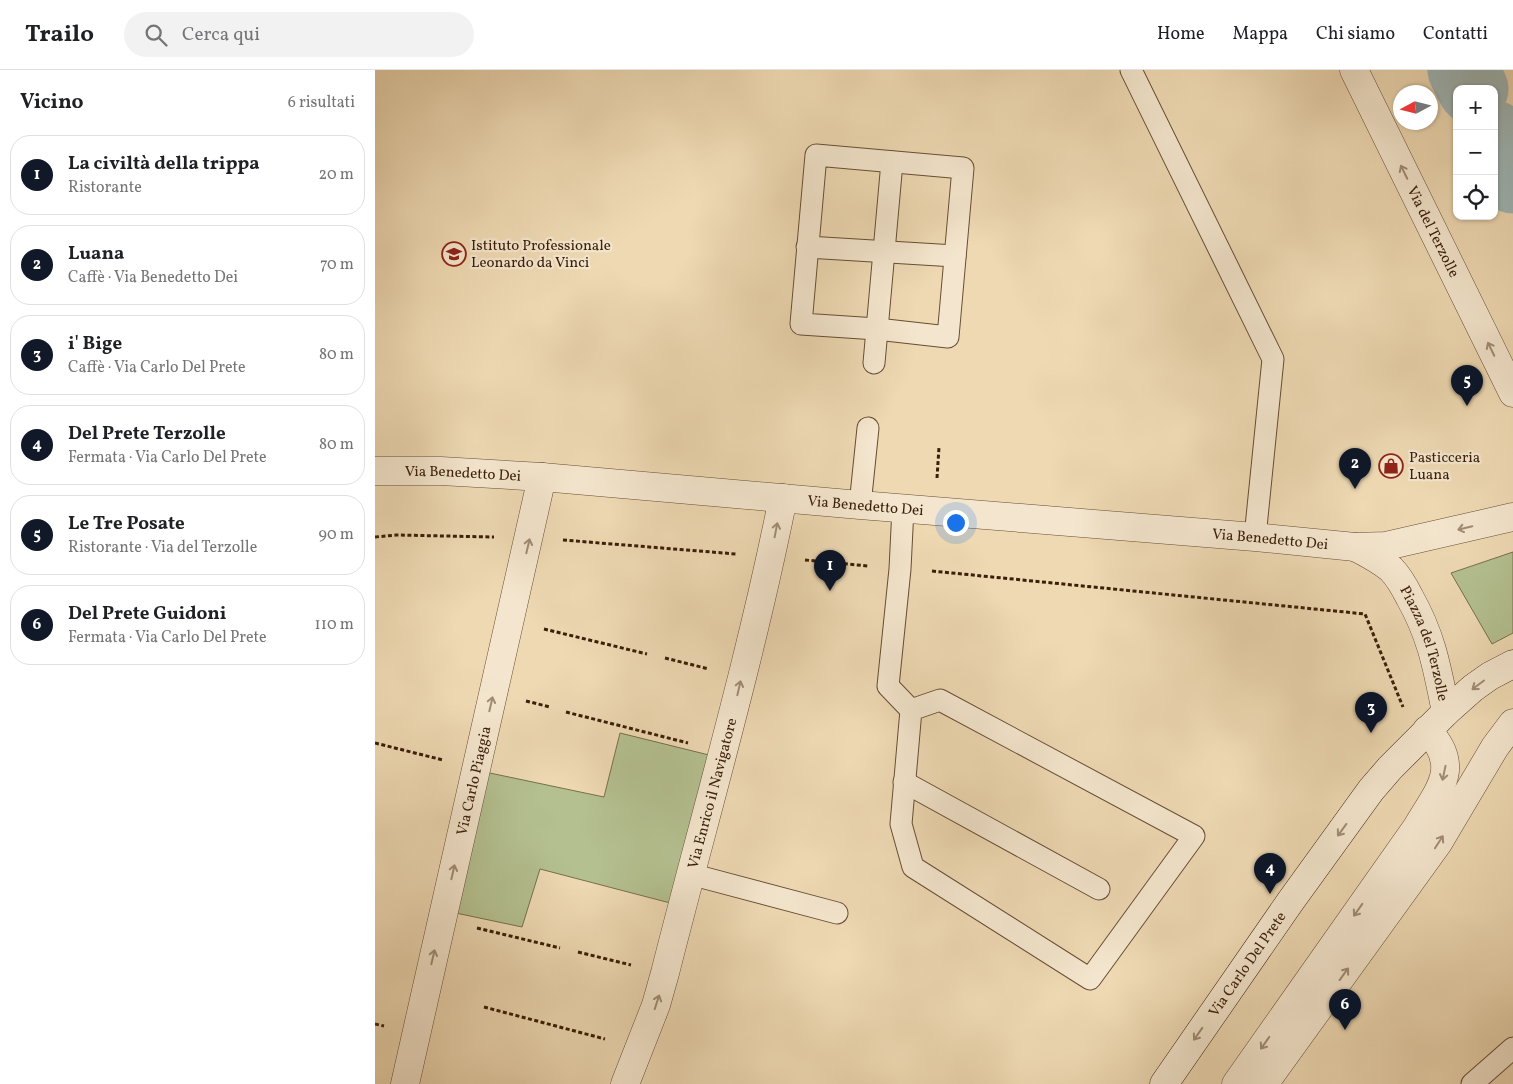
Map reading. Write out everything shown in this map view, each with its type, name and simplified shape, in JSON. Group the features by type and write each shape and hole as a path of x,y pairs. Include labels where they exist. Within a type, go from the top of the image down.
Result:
{"street":[{"name":"Via del Terzolle","path":"1354,70 1513,393"},
{"name":"Via Benedetto Dei","path":"375,471 441,471 542,477 1355,547 1386,546 1513,517"},
{"name":"Via Carlo Piaggia","path":"405,1084 542,477"},
{"name":"Via Enrico il Navigatore","path":"625,1084 656,1004 665,973 741,677 783,498"},
{"name":"Piazza del Terzolle","path":"1355,547 1378,560 1403,583 1430,640 1436,662 1436,721"},
{"name":"Piazza del Terzolle","path":"1436,721 1490,676 1513,664"},
{"name":"Via Carlo Del Prete","path":"1164,1084 1290,902 1371,790 1436,721"},
{"path":"1236,1084 1417,827 1435,796 1445,776 1446,767 1445,757 1437,743 1436,721"},
{"path":"1265,1084 1438,843 1495,747 1513,723"}],"lane":[{"path":"1131,70 1273,359 1255,537"},
{"path":"816,155 892,162 963,168 948,337 877,329 801,324 816,155"},
{"path":"873,363 892,162"},
{"path":"807,247 955,256"},
{"path":"860,505 868,428"},
{"path":"903,508 888,686 911,710 901,824 913,866 1090,979 1194,836 940,700 911,710"},
{"path":"904,782 1099,889"},
{"path":"691,874 837,913"},
{"path":"1472,1084 1513,1048"}],"path":[{"path":"510,621 647,654"},
{"path":"665,658 741,677"},
{"path":"566,712 722,752"},
{"path":"375,743 477,769"},
{"path":"442,920 560,948"},
{"path":"578,952 665,973"},
{"path":"484,1007 640,1048"}],"green space":[{"path":"1513,552 1513,633 1492,644 1451,573"},
{"path":"620,733 713,756 674,904 540,869 522,927 451,912 485,772 604,797"}],"waterway":[{"path":"1463,70 1471,85"},
{"path":"1498,145 1513,178"}],"place":[{"name":"Istituto Professionale Leonardo da Vinci","path":"454,254"},
{"name":"Le Tre Posate","path":"1467,406"},
{"name":"Pasticceria Luana","path":"1391,466"},
{"name":"Luana","path":"1355,489"},
{"name":"La civiltà della trippa","path":"830,591"},
{"name":"i' Bige","path":"1371,733"},
{"name":"Del Prete Terzolle","path":"1270,894"},
{"name":"Del Prete Guidoni","path":"1345,1030"}]}
